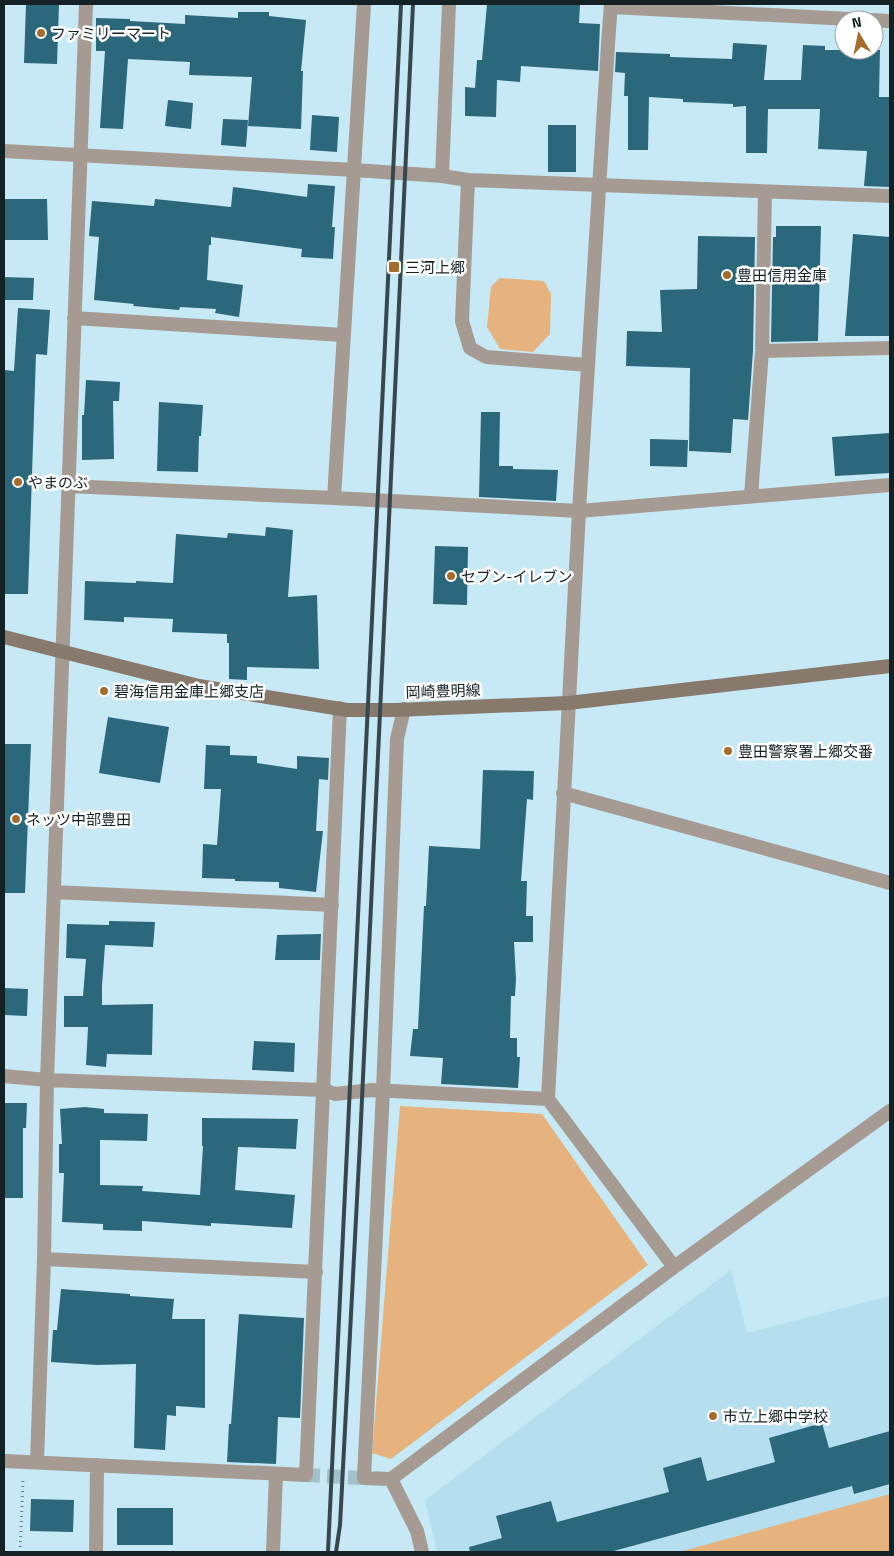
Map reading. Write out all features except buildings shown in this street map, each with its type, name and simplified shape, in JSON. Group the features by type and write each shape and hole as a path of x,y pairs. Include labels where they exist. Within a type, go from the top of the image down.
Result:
{"main road":[{"name":"岡崎豊明線","path":"4,637 199,686 347,710 568,703 890,666"}],"street":[{"path":"30,1462 44,1259 47,1080 86,4"},
{"path":"334,498 364,4"},
{"path":"442,176 450,4"},
{"path":"674,1267 548,1099 579,511 611,6 890,21"},
{"path":"4,151 354,170 442,176 468,180 765,193 890,196"},
{"path":"468,180 462,322 470,348 486,357 588,366"},
{"path":"751,496 762,351 765,193"},
{"path":"74,318 344,335"},
{"path":"762,351 890,348"},
{"path":"68,486 579,511 890,485"},
{"path":"4,1461 306,1475 340,708"},
{"path":"404,709 397,739 383,1091 364,1478 391,1479 674,1267 890,1111"},
{"path":"563,793 890,883"},
{"path":"54,892 332,905"},
{"path":"4,1076 47,1080 324,1090 335,1094 372,1090 548,1099"},
{"path":"44,1259 316,1272"},
{"path":"96,1552 97,1465"},
{"path":"273,1552 276,1474"},
{"path":"391,1479 417,1531 422,1552"}],"path":[{"path":"20,1552 30,1462"}],"shaded area":[{"path":"499,278 544,281 551,294 550,334 533,352 500,349 487,327 491,287"},
{"path":"400,1106 542,1114 648,1265 391,1459 372,1453"},
{"name":"市立上郷中学校","path":"731,1270 747,1333 890,1296 890,1552 437,1552 425,1500"},
{"path":"890,1494 890,1552 679,1552"}],"tunnel":[{"path":"306,1475 364,1478"}],"railway":[{"path":"328,1552 401,4"},
{"path":"336,1552 340,1525 360,1142 413,4"}],"place":[{"name":"ファミリーマート","path":"41,33"},
{"name":"三河上郷","path":"394,267"},
{"name":"豊田信用金庫","path":"727,275"},
{"name":"やまのぶ","path":"18,482"},
{"name":"セブン-イレブン","path":"451,576"},
{"name":"碧海信用金庫上郷支店","path":"104,691"},
{"name":"豊田警察署上郷交番","path":"728,751"},
{"name":"ネッツ中部豊田","path":"16,819"},
{"name":"市立上郷中学校","path":"713,1416"}]}
